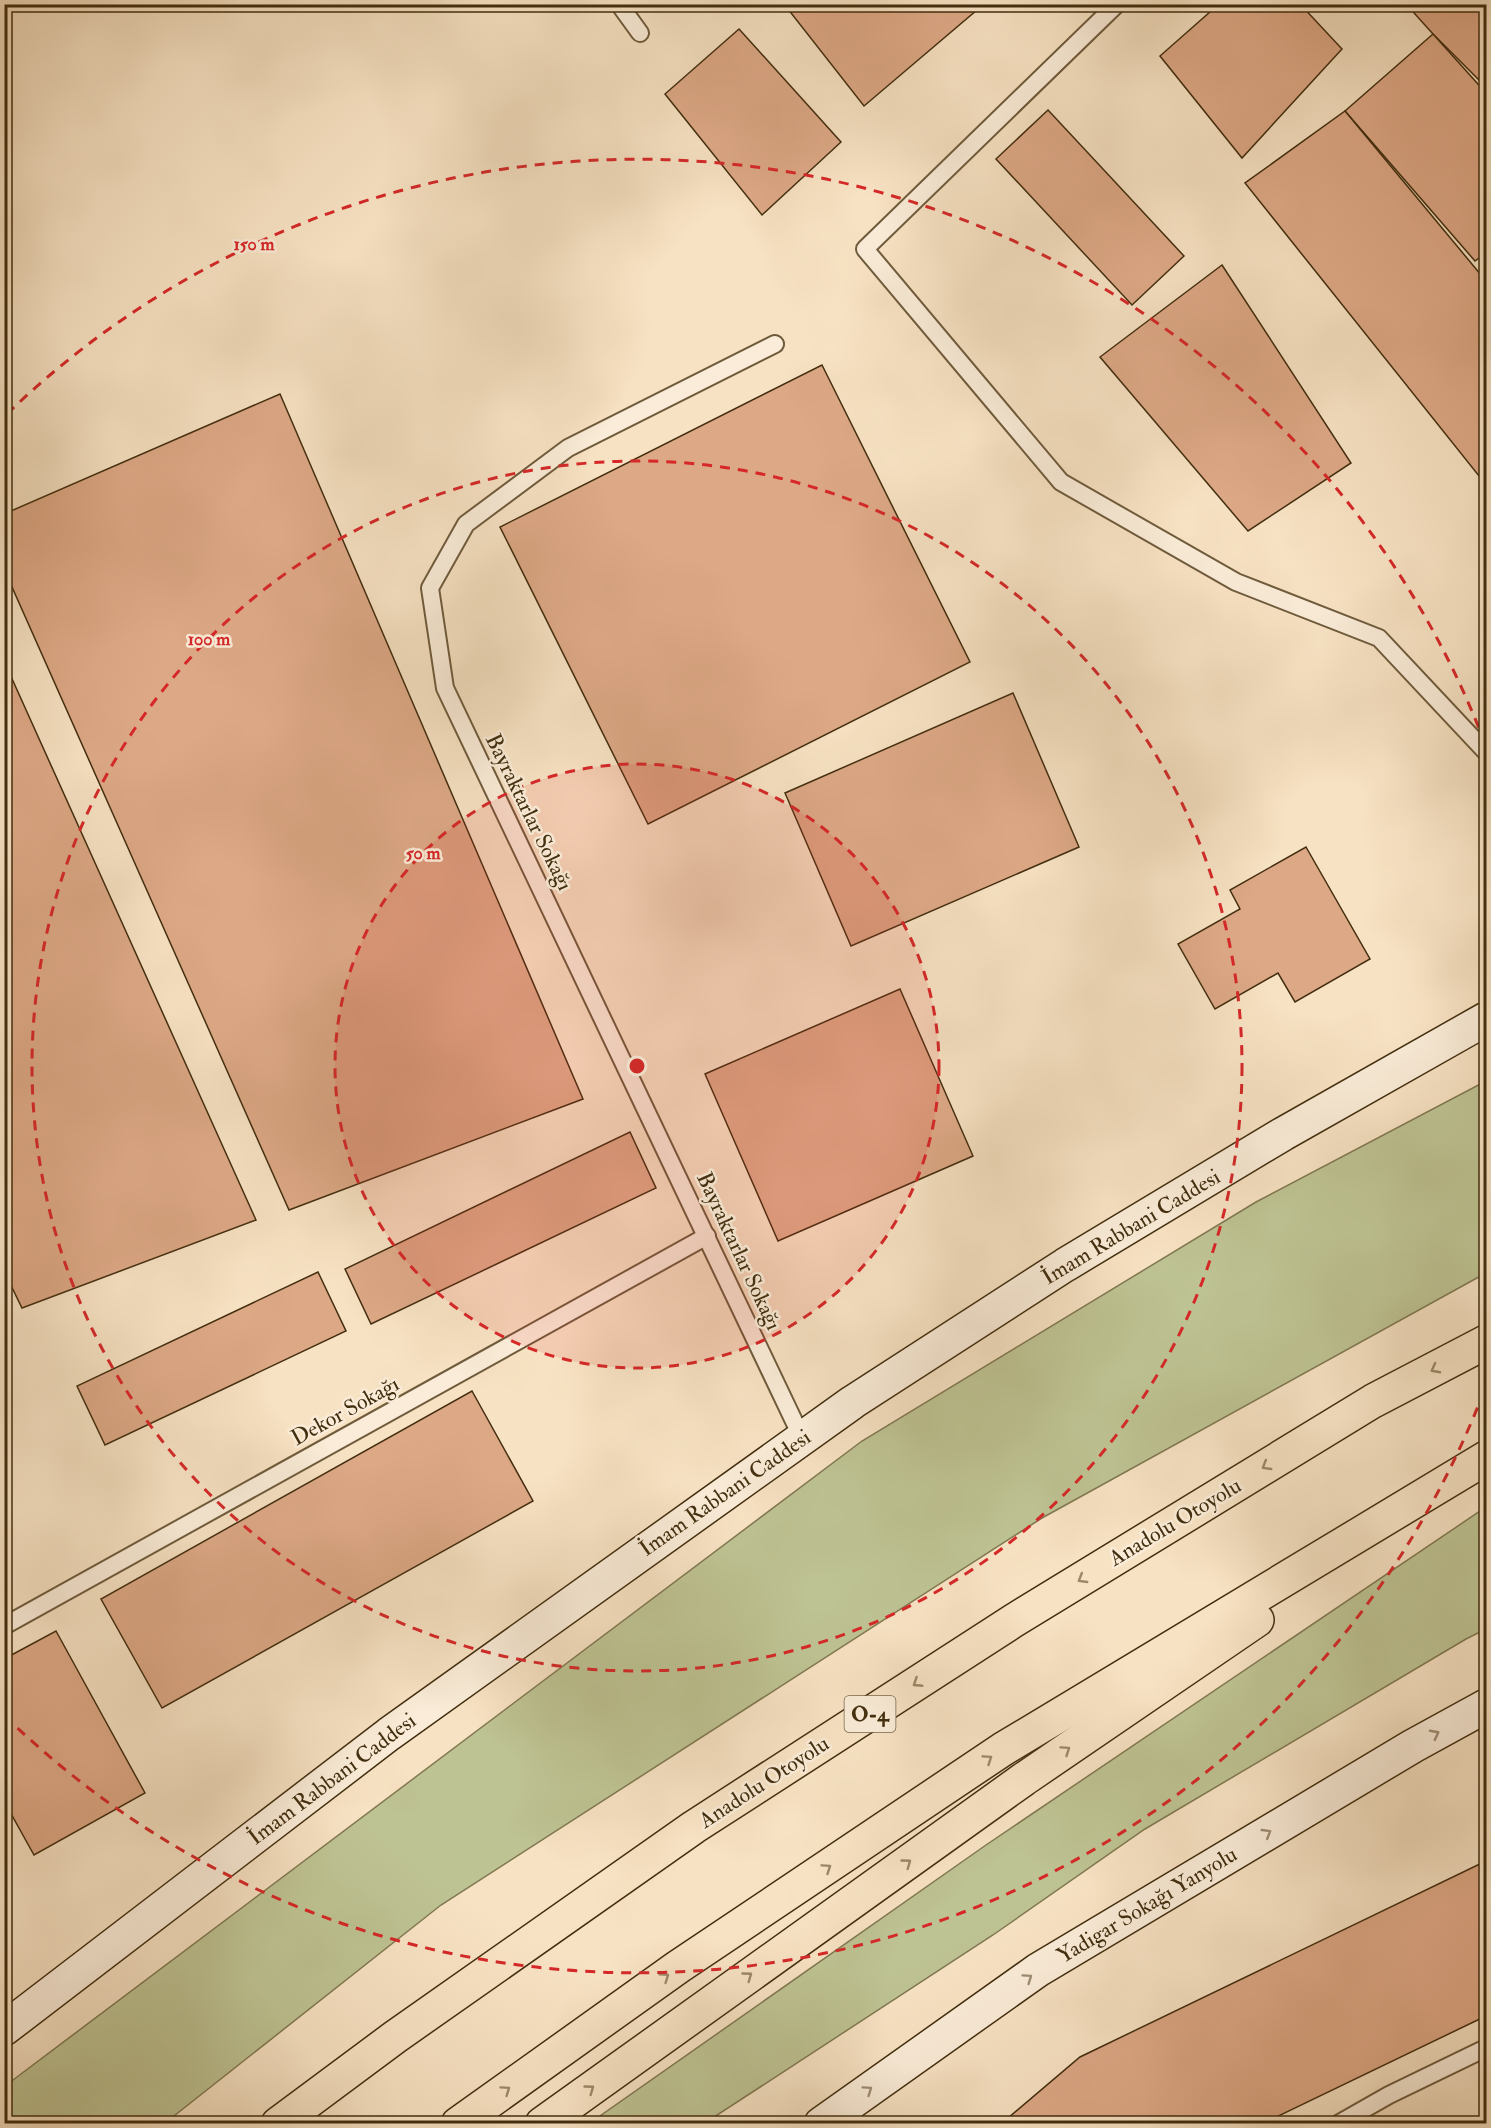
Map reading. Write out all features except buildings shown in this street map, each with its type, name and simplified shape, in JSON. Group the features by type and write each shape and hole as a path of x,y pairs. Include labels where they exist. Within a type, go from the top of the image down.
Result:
{"highway":[{"name":"Anadolu Otoyolu","path":"278,2124 395,2037 675,1841 1013,1621 1373,1401 1486,1341"},
{"path":"458,2124 678,1967 1003,1749 1486,1458"},
{"path":"542,2124 1024,1779 1486,1464"}],"main road":[{"name":"İmam Rabbani Caddesi","path":"4,2029 389,1734 802,1438 1065,1265 1283,1134 1486,1019"},
{"name":"Yadigar Sokağı Yanyolu","path":"821,2124 1038,1970 1403,1752 1486,1706"}],"lane":[{"path":"619,4 640,33"},
{"path":"1117,4 865,249 1061,482 1236,582 1379,638 1486,752"},
{"name":"Bayraktarlar Sokağı","path":"775,344 568,448 466,524 430,588 445,688 802,1438"},
{"name":"Dekor Sokağı","path":"4,1626 707,1236"},
{"path":"1338,2124 1389,2094 1486,2048"}],"green space":[{"path":"1486,1081 1486,1273 1042,1518 441,1905 165,2123 5,2123 5,2086 862,1441 1256,1202"},
{"path":"1486,1507 1486,1629 1145,1829 993,1935 705,2123 590,2123 986,1845"}]}
